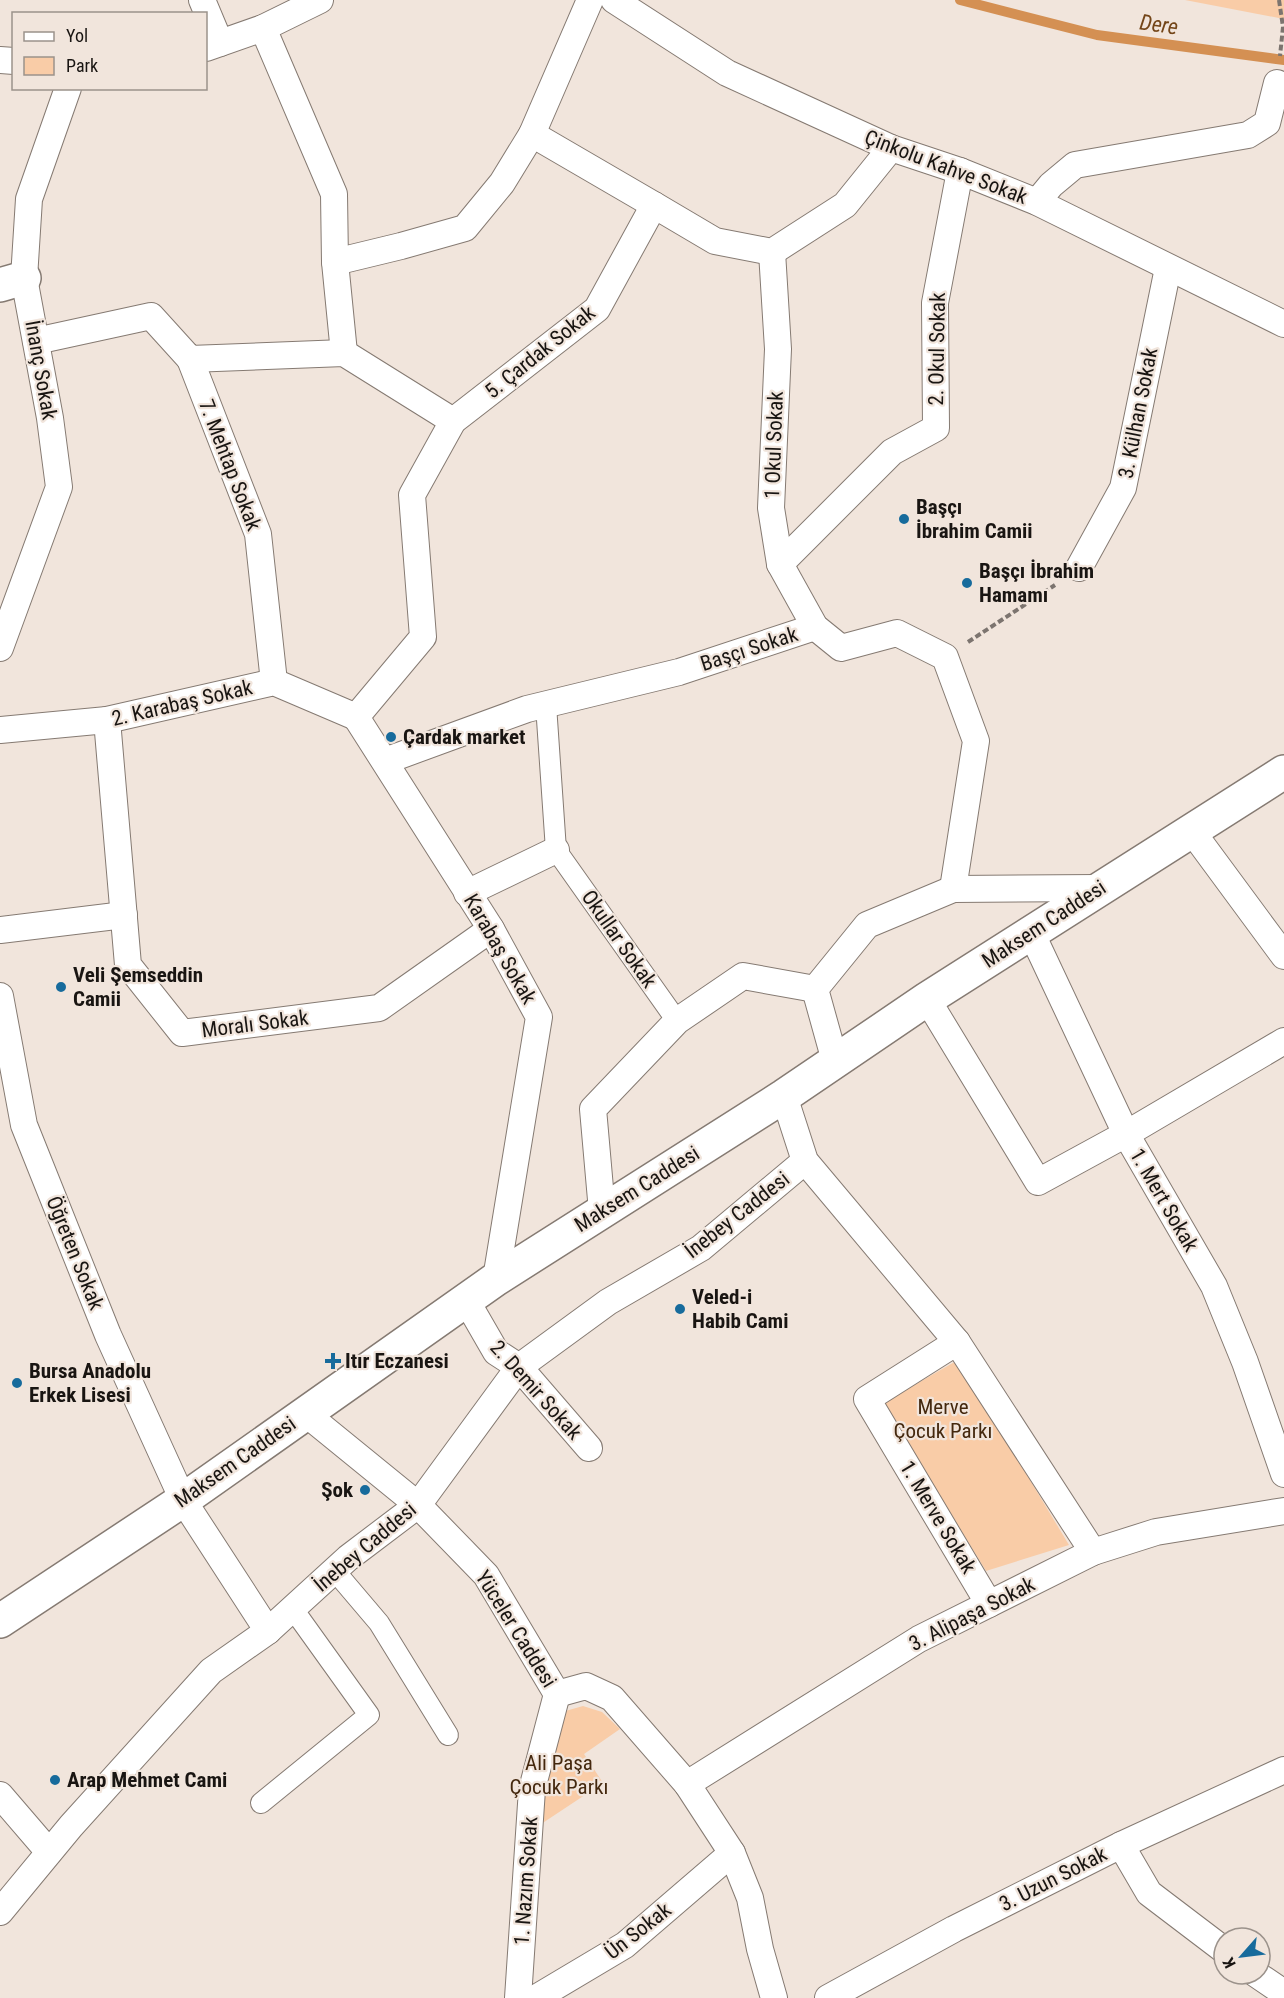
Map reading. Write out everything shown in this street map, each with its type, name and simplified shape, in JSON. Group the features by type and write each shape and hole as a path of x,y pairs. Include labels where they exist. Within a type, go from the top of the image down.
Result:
{"main road":[{"name":"Maksem Caddesi","path":"0,1621 183,1500 496,1279 784,1096 1031,932 1284,772"}],"street":[{"path":"207,21 213,46 263,28 320,0"},
{"path":"335,262 465,228 502,183 532,134 590,0"},
{"name":"Çinkolu Kahve Sokak","path":"614,0 727,73 891,148 960,171 1037,202 1284,324"},
{"path":"263,28 334,194 335,262 344,354"},
{"path":"1037,202 1051,185 1075,165 1248,135 1267,123 1277,83"},
{"name":"İnanç Sokak","path":"0,648 11,586 59,487 50,418 36,341 12,282 29,199 67,90"},
{"path":"532,134 715,241 772,252 845,205 891,148"},
{"name":"2. Okul Sokak","path":"780,564 892,452 936,428 935,303 960,171"},
{"name":"5. Çardak Sokak","path":"356,717 423,637 412,495 453,421 597,309 654,206"},
{"name":"1 Okul Sokak","path":"772,252 778,349 771,508 780,564 815,627"},
{"name":"3. Külhan Sokak","path":"1079,568 1123,488 1168,268"},
{"path":"36,341 152,316 190,359 344,354 453,421"},
{"name":"7. Mehtap Sokak","path":"190,359 258,534 274,681"},
{"name":"Başçı Sokak","path":"385,761 527,709 679,672 815,627 842,648 897,633 945,657"},
{"path":"945,657 976,741 953,889"},
{"name":"2. Karabaş Sokak","path":"0,730 107,720 274,681 356,717"},
{"path":"467,892 556,850 546,705"},
{"name":"Karabaş Sokak","path":"356,717 491,929 539,1017 496,1279"},
{"name":"Moralı Sokak","path":"107,720 128,965 182,1033 379,1008 491,929"},
{"path":"1191,830 1284,956"},
{"name":"Okullar Sokak","path":"556,850 677,1021"},
{"path":"815,989 867,925 953,889 1100,888"},
{"path":"0,930 124,915"},
{"name":"1. Mert Sokak","path":"1031,932 1126,1134 1214,1286 1245,1362 1284,1474"},
{"path":"602,1211 593,1109 677,1021 743,976 815,989"},
{"path":"815,989 835,1061"},
{"name":"Öğreten Sokak","path":"0,996 24,1125 108,1335 183,1500 268,1632"},
{"path":"927,999 1038,1182 1126,1134 1284,1041"},
{"path":"784,1096 805,1161 957,1342 1093,1552"},
{"name":"İnebey Caddesi","path":"0,1912 71,1826 211,1671 268,1632 348,1558 418,1504 519,1367 608,1302 701,1248 805,1161"},
{"name":"2. Demir Sokak","path":"466,1300 496,1352 519,1367 589,1448"},
{"name":"1. Merve Sokak","path":"957,1342 867,1399 990,1604"},
{"name":"Yüceler Caddesi","path":"306,1413 418,1504 486,1575 557,1694 586,1686 612,1698 687,1784 732,1853 750,1898 760,1949 774,1998"},
{"name":"3. Alipaşa Sokak","path":"687,1784 919,1640 1093,1552 1156,1532 1284,1511"},
{"path":"334,1570 380,1623 448,1735"},
{"path":"261,1803 369,1715 293,1609"},
{"name":"1. Nazım Sokak","path":"519,1998 532,1789 557,1694"},
{"name":"3. Uzun Sokak","path":"828,1998 954,1929 1121,1845 1284,1770"},
{"path":"0,1795 49,1852"},
{"path":"1121,1845 1149,1893 1212,1941"},
{"name":"Ün Sokak","path":"536,1998 625,1945 732,1853"}],"path":[{"path":"1279,0 1283,27"},
{"path":"945,657 1017,612 1079,568"}],"green space":[{"path":"1185,0 1284,0 1284,19"},
{"name":"Merve Çocuk Parkı","path":"958,1360 1069,1545 986,1571 883,1403"},
{"name":"Ali Paşa Çocuk Parkı","path":"583,1706 602,1712 620,1729 584,1754 603,1783 523,1836 562,1712"}],"waterway":[{"name":"Dere","path":"960,0 1097,35 1284,60"}],"place":[{"name":"Başçı İbrahim Camii","path":"904,519"},
{"name":"Başçı İbrahim Hamamı","path":"967,583"},
{"name":"Çardak market","path":"391,737"},
{"name":"Veli Şemseddin Camii","path":"61,987"},
{"name":"Veled-i Habib Cami","path":"680,1309"},
{"name":"Itır Eczanesi","path":"333,1361"},
{"name":"Bursa Anadolu Erkek Lisesi","path":"17,1383"},
{"name":"Şok","path":"365,1490"},
{"name":"Arap Mehmet Cami","path":"55,1780"}]}
